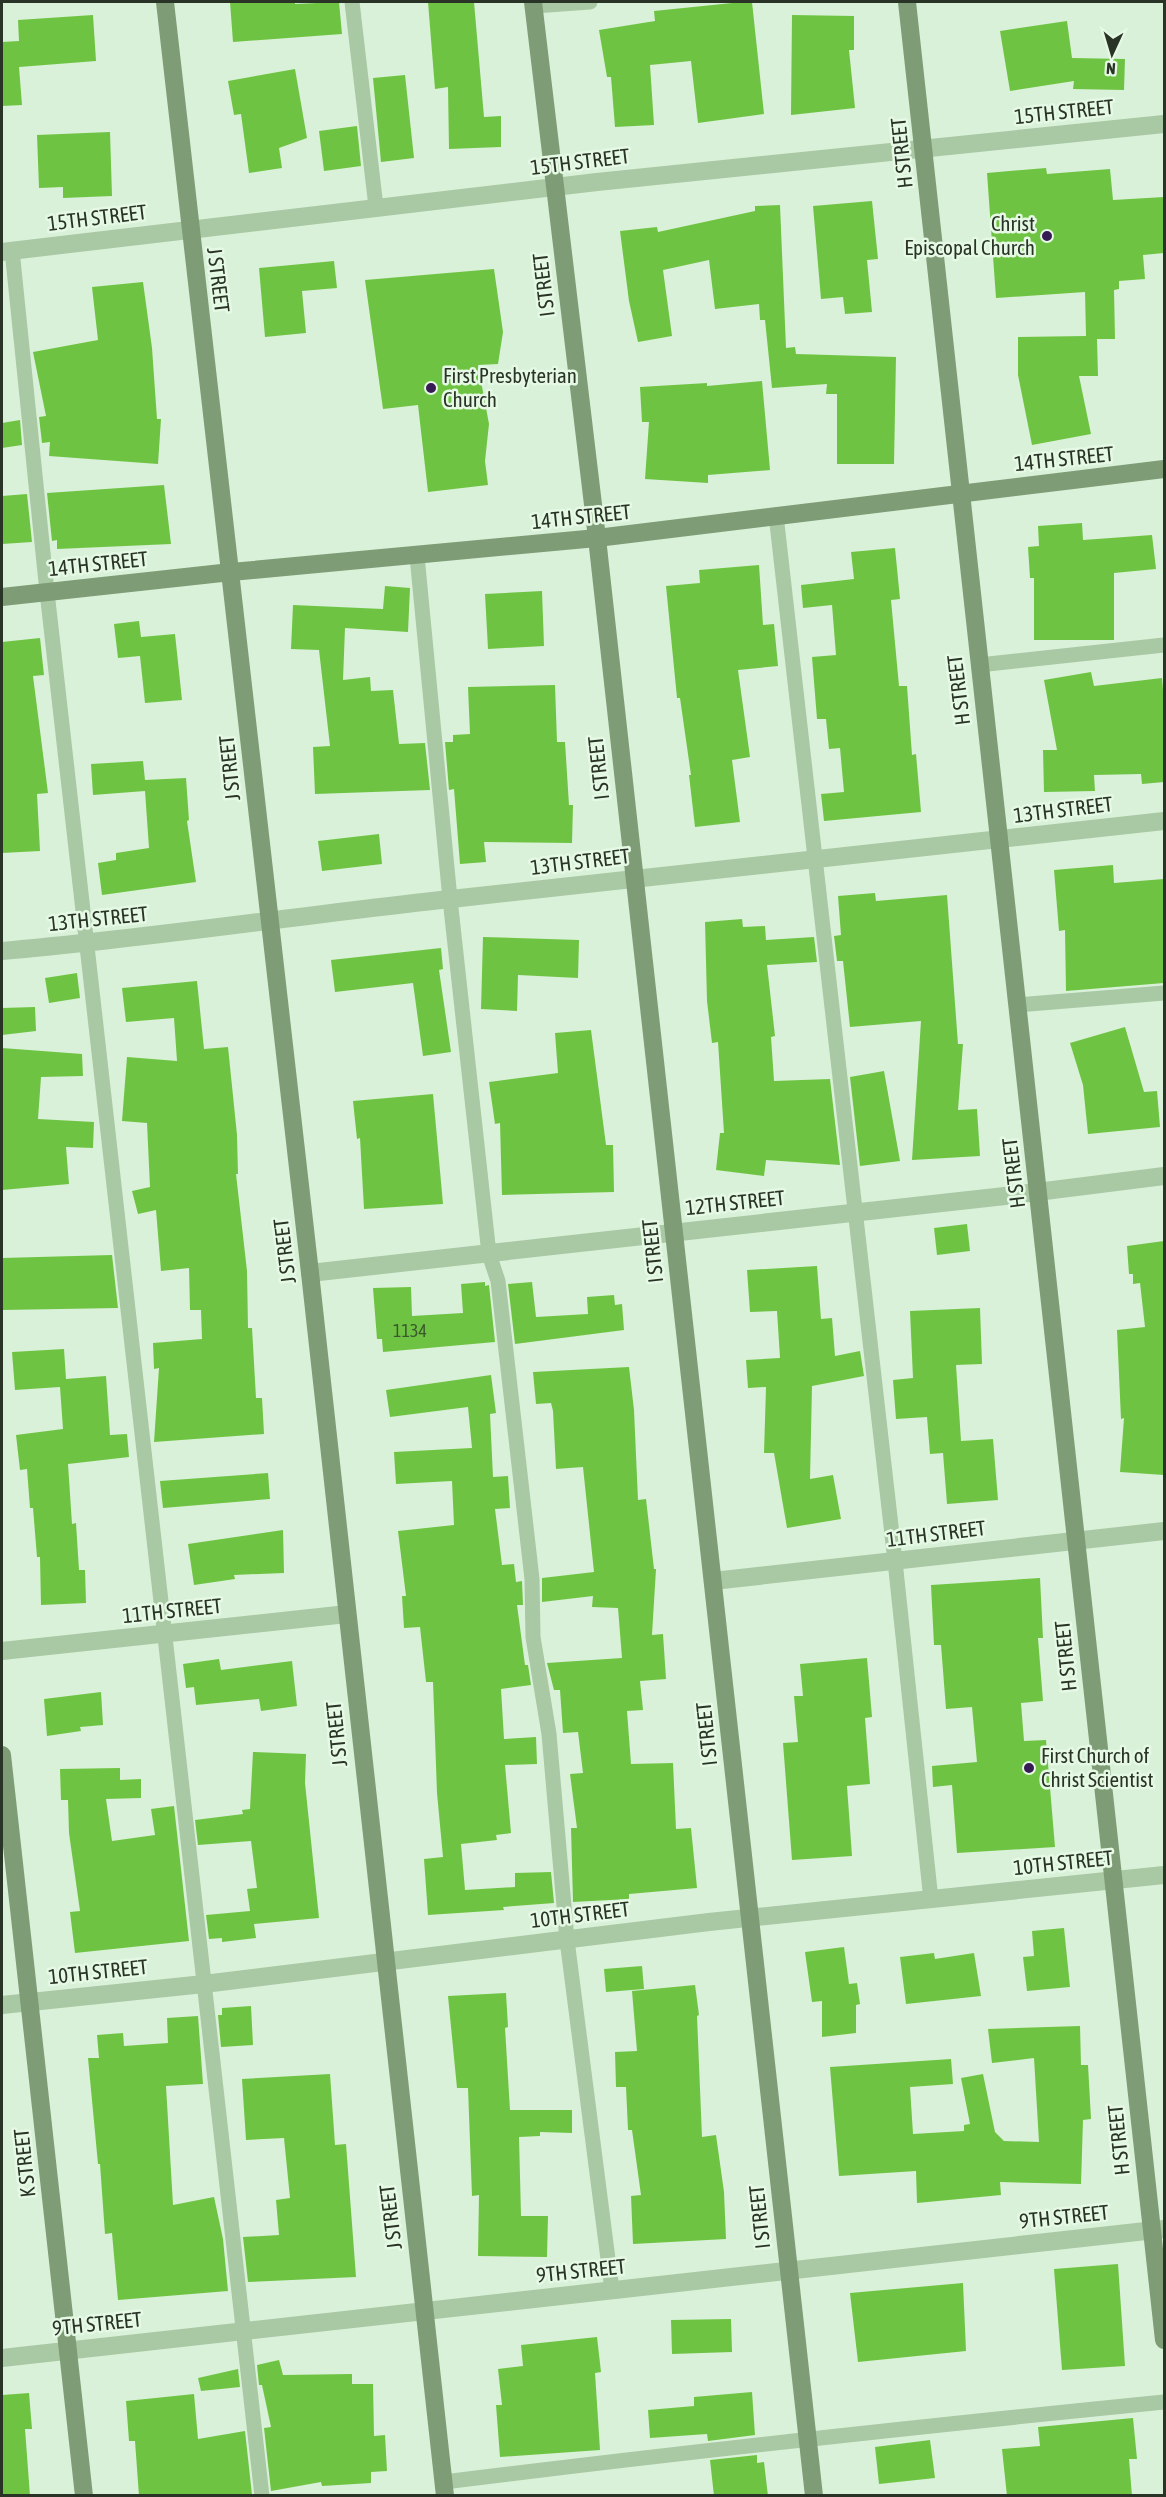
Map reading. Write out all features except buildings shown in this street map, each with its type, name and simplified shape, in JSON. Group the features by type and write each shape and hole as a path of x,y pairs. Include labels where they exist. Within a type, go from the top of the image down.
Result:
{"main road":[{"name":"J STREET","path":"165,2 189,231 231,572 310,1273 444,2489"},
{"name":"H STREET","path":"907,2 1039,1192 1112,1879 1158,2229 1164,2340"},
{"name":"I STREET","path":"533,4 597,538 814,2496"},
{"name":"14TH STREET","path":"2,597 231,572 597,538 1164,469"},
{"name":"K STREET","path":"2,1755 84,2496"}],"street":[{"name":"15TH STREET","path":"7,251 376,207 1164,124"},
{"name":"13TH STREET","path":"2,951 87,944 450,899 999,841 1164,821"},
{"name":"12TH STREET","path":"310,1273 1164,1176"},
{"name":"11TH STREET","path":"713,1581 1164,1531"},
{"name":"11TH STREET","path":"2,1651 347,1614"},
{"name":"10TH STREET","path":"2,2005 204,1984 384,1960 1164,1875"},
{"name":"9TH STREET","path":"2,2358 1158,2229"}],"lane":[{"path":"352,2 376,207"},
{"path":"533,4 590,2"},
{"path":"7,251 262,2496"},
{"path":"776,515 856,1212 931,1900"},
{"path":"417,556 450,899 489,1254 498,1281 532,1579 533,1637 549,1734 567,1940 612,2290"},
{"path":"979,664 1164,645"},
{"path":"1017,1005 1164,993"},
{"path":"444,2489 715,2448 808,2441 1164,2402"}],"place":[{"name":"Christ Episcopal Church","path":"1047,236"},
{"name":"First Presbyterian Church","path":"431,388"},
{"name":"First Church of Christ Scientist","path":"1029,1768"}]}
